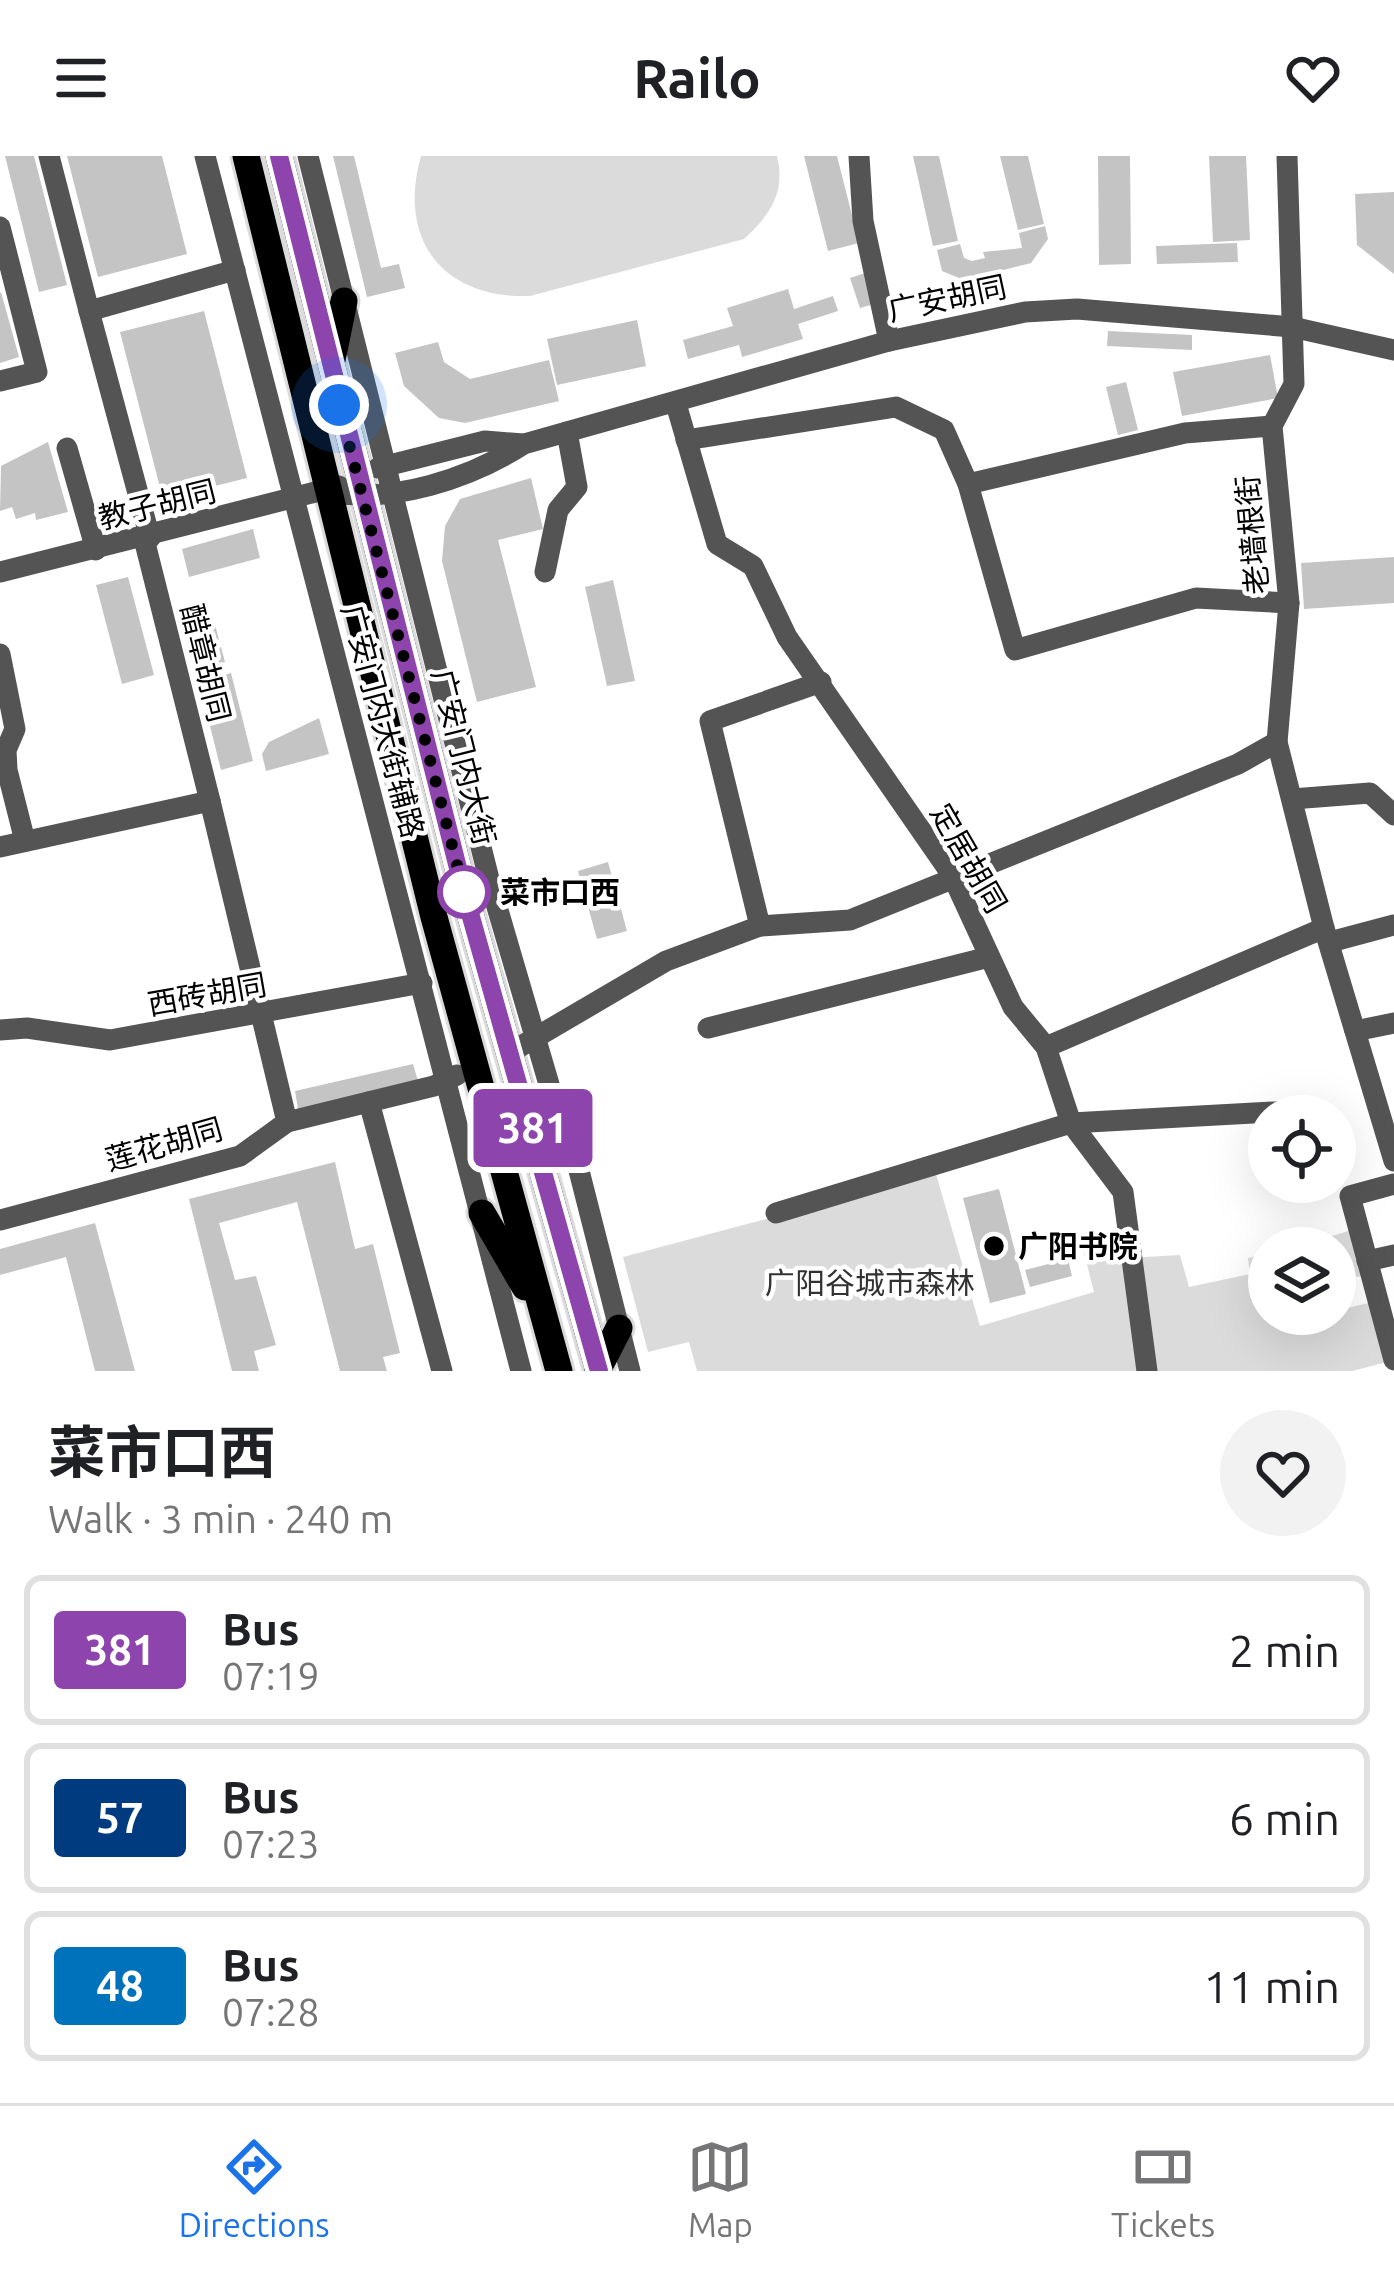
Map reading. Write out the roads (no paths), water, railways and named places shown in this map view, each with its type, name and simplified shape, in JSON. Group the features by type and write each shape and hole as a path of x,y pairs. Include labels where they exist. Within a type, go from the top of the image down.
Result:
{"main road":[{"path":"246,156 475,1069 559,1371"},
{"name":"广安门内大街","path":"279,156 360,487 523,1046 598,1370"},
{"path":"330,370 344,301"},
{"path":"482,1213 547,1325"},
{"path":"598,1370 619,1328"}],"street":[{"name":"醋章胡同","path":"49,156 287,1122"},
{"name":"广安门内大街辅路","path":"206,156 521,1371"},
{"name":"广安门内大街辅路","path":"308,156 394,493 523,1046 574,1151 630,1371"},
{"path":"859,156 863,221 889,340"},
{"name":"老墙根街","path":"1287,156 1294,384 1272,426 1289,603 1277,742 1355,1031 1387,1103 1394,1161"},
{"path":"0,227 37,372 0,381"},
{"path":"89,311 235,270"},
{"name":"广安胡同","path":"360,487 394,493 489,466 524,444 889,340 1024,312 1077,309 1292,327 1394,350"},
{"name":"定居胡同","path":"676,404 717,544 753,566 788,638 952,875 1013,1007 1046,1047 1071,1123 1124,1192 1147,1371"},
{"path":"686,440 896,406 944,430 968,484 1015,650 1196,598 1289,603"},
{"path":"968,484 1185,433 1272,426"},
{"path":"544,572 557,510 577,487 568,432"},
{"name":"广安胡同","path":"360,487 387,465 485,441 524,444"},
{"path":"67,448 96,550"},
{"path":"328,492 360,487"},
{"name":"教子胡同","path":"0,572 328,492"},
{"path":"0,654 15,729 7,770 26,842"},
{"path":"760,926 710,721 821,682"},
{"path":"523,1046 666,961 760,926 850,920 952,875 1238,764 1277,742"},
{"path":"1292,799 1370,793 1394,815"},
{"path":"0,847 210,801"},
{"path":"1046,1047 1327,935 1394,925"},
{"path":"708,1028 989,957"},
{"name":"西砖胡同","path":"0,1030 27,1028 110,1040 422,983"},
{"path":"1355,1031 1394,1023"},
{"name":"莲花胡同","path":"0,1220 240,1156 287,1122 475,1069"},
{"path":"369,1102 442,1371"},
{"path":"776,1213 1071,1123 1248,1113"},
{"path":"1356,1188 1394,1184"},
{"path":"1347,1203 1394,1360"},
{"path":"1367,1261 1394,1255"}],"place":[{"name":"菜市口西","path":"464,892"},
{"name":"广阳书院","path":"994,1246"}],"park label":[{"name":"广阳谷城市森林","path":"870,1283"}]}
